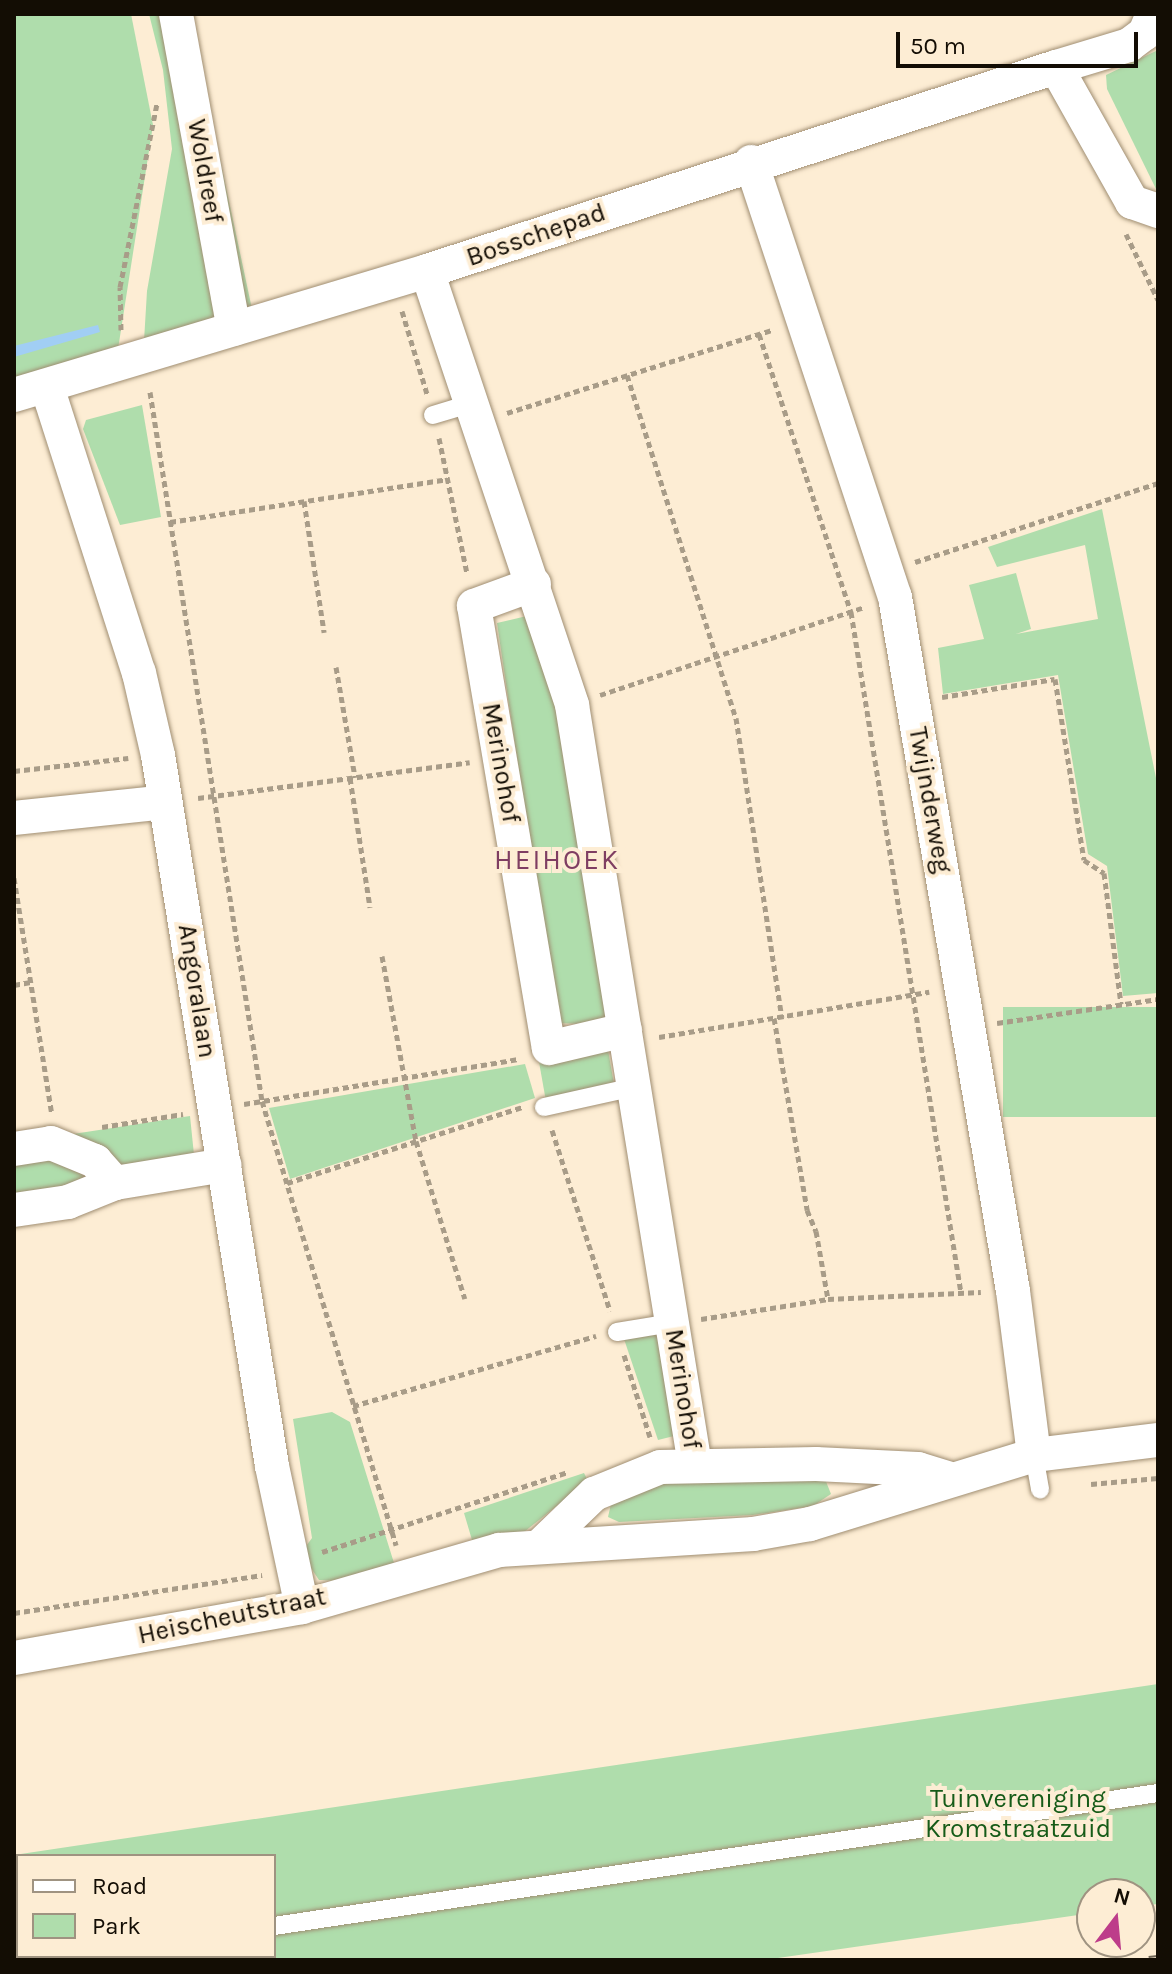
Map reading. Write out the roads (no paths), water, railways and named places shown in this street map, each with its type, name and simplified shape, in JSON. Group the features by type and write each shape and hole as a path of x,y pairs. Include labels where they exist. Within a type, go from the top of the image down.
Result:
{"street":[{"name":"Woldreef","path":"176,14 234,329"},
{"name":"Bosschepad","path":"14,395 427,271 751,162 1129,45 1145,33 1153,14"},
{"path":"1056,67 1145,206"},
{"name":"Twijnderweg","path":"751,162 891,584 1013,1291 1034,1455"},
{"name":"Merinohof","path":"427,271 572,705 695,1465"},
{"name":"Angoralaan","path":"47,387 139,673 158,755 272,1466 302,1607"},
{"name":"Merinohof","path":"534,584 474,606 549,1048 626,1036"},
{"path":"14,818 165,802"},
{"path":"14,1149 51,1143 95,1161 115,1183"},
{"path":"14,1210 68,1202 115,1183 225,1165"},
{"name":"Heischeutstraat","path":"14,1658 302,1607 405,1573 541,1545 753,1534 810,1524 1034,1455 1158,1440"},
{"path":"541,1545 594,1494 660,1467 918,1469 952,1479"}],"lane":[{"path":"433,415 476,412"},
{"path":"544,1107 634,1087"},
{"path":"616,1331 672,1323"},
{"path":"1034,1455 1040,1489"},
{"path":"276,1926 1158,1793"}],"water":[{"path":"98,325 100,332 14,357 14,346"}],"railway":[{"path":"1149,1960 1158,1959"}],"district":[{"name":"HEIHOEK","path":"557,860"}],"park label":[{"name":"Tuinvereniging Kromstraatzuid","path":"1018,1814"}]}
